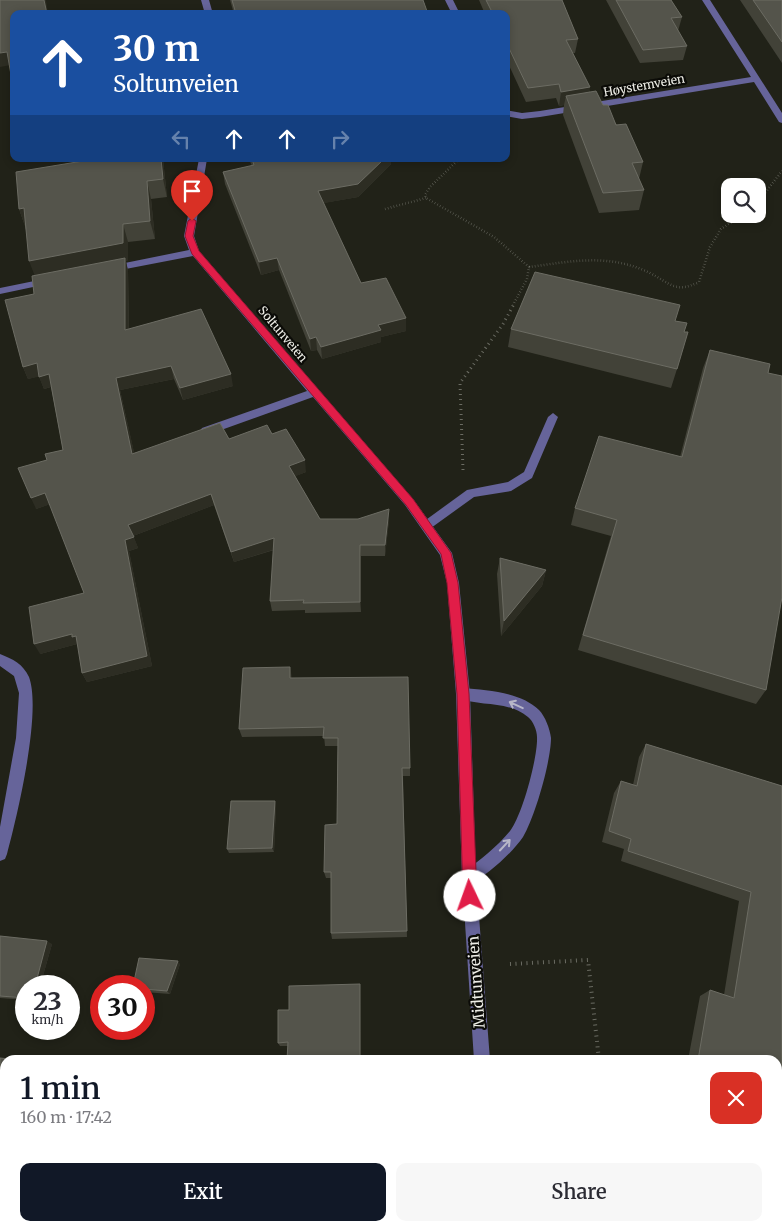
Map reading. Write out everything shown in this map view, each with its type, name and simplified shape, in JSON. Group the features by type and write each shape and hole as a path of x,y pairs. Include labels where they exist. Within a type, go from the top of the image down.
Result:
{"street":[{"path":"706,0 782,120"},
{"name":"Høystemveien","path":"510,114 522,116 540,114 755,79"},
{"name":"Soltunveien","path":"202,162 189,236 195,252 410,502 446,553 451,575 463,694"},
{"path":"99,272 195,252"},
{"path":"0,291 64,278"},
{"path":"198,434 314,392"},
{"path":"427,526 471,493 510,486 528,475 553,418"},
{"path":"0,660 15,666 23,679 27,696 20,758 0,854"},
{"path":"463,694 497,698 515,703 534,714 544,736 542,754 532,792 519,831 491,860 469,877"},
{"name":"Midtunveien","path":"463,694 469,877 482,1055"}],"path":[{"path":"426,198 425,195 430,187 456,162"},
{"path":"766,192 782,171"},
{"path":"385,209 426,198 499,239 515,251 529,267"},
{"path":"529,267 562,263 623,263 654,274 674,288 689,288 699,282 710,247 721,229 730,223"},
{"path":"471,493 463,484 460,384 503,324 527,279 529,267"},
{"path":"510,964 588,960 598,1055"}],"building":[{"path":"0,0 44,0 46,10 10,10 10,69 7,52 0,53"},
{"path":"232,0 423,0 427,10 235,10"},
{"path":"486,0 562,0 578,39 566,40 590,87 561,92 559,84 528,88 510,50 510,10 491,10"},
{"path":"616,0 671,0 682,17 671,18 687,46 643,50"},
{"path":"753,0 782,0 782,42"},
{"path":"596,91 603,105 608,105 616,125 626,124 643,162 632,163 644,190 603,193 566,96"},
{"path":"77,162 161,162 163,179 147,181 150,221 123,224 123,243 29,261 24,208 19,209 16,172"},
{"path":"253,162 381,162 358,184 318,191 361,283 386,278 406,318 378,325 381,330 321,347 316,337 310,339 277,258 259,262 223,172 254,165"},
{"path":"125,258 125,330 201,309 231,374 180,388 171,366 116,378 132,454 220,423 229,439 267,425 272,434 286,429 305,460 289,466 320,519 358,519 389,509 385,545 360,545 360,602 303,603 304,600 270,601 274,538 231,552 211,494 128,525 134,537 125,540 147,656 82,673 76,636 72,637 72,634 34,644 29,607 84,593 45,493 31,498 18,468 47,460 45,454 63,450 49,374 39,377 37,363 23,367 5,300 34,294 32,276"},
{"path":"535,272 680,305 675,321 687,323 684,332 688,332 677,369 511,329"},
{"path":"710,350 770,364 768,373 782,376 782,597 766,690 583,635 617,520 575,508 599,436 682,457"},
{"path":"500,558 546,570 504,621"},
{"path":"290,667 290,678 408,677 410,768 402,768 407,931 331,933 331,872 324,872 325,825 337,824 338,738 323,738 324,727 239,729 243,668"},
{"path":"646,744 782,786 782,1055 699,1055 710,990 734,998 751,892 628,851 631,839 609,831 621,781 637,786"},
{"path":"231,801 275,801 272,848 227,849"},
{"path":"0,936 47,941 38,975 15,975 15,997 0,996"},
{"path":"139,958 178,961 167,991 155,990 155,975 135,975"},
{"path":"360,984 360,1055 287,1055 288,1042 278,1043 278,1010 289,1010 289,986"}],"route":[{"path":"192,221 189,236 195,252 410,502 446,553 453,583 463,694 470,896"}]}
